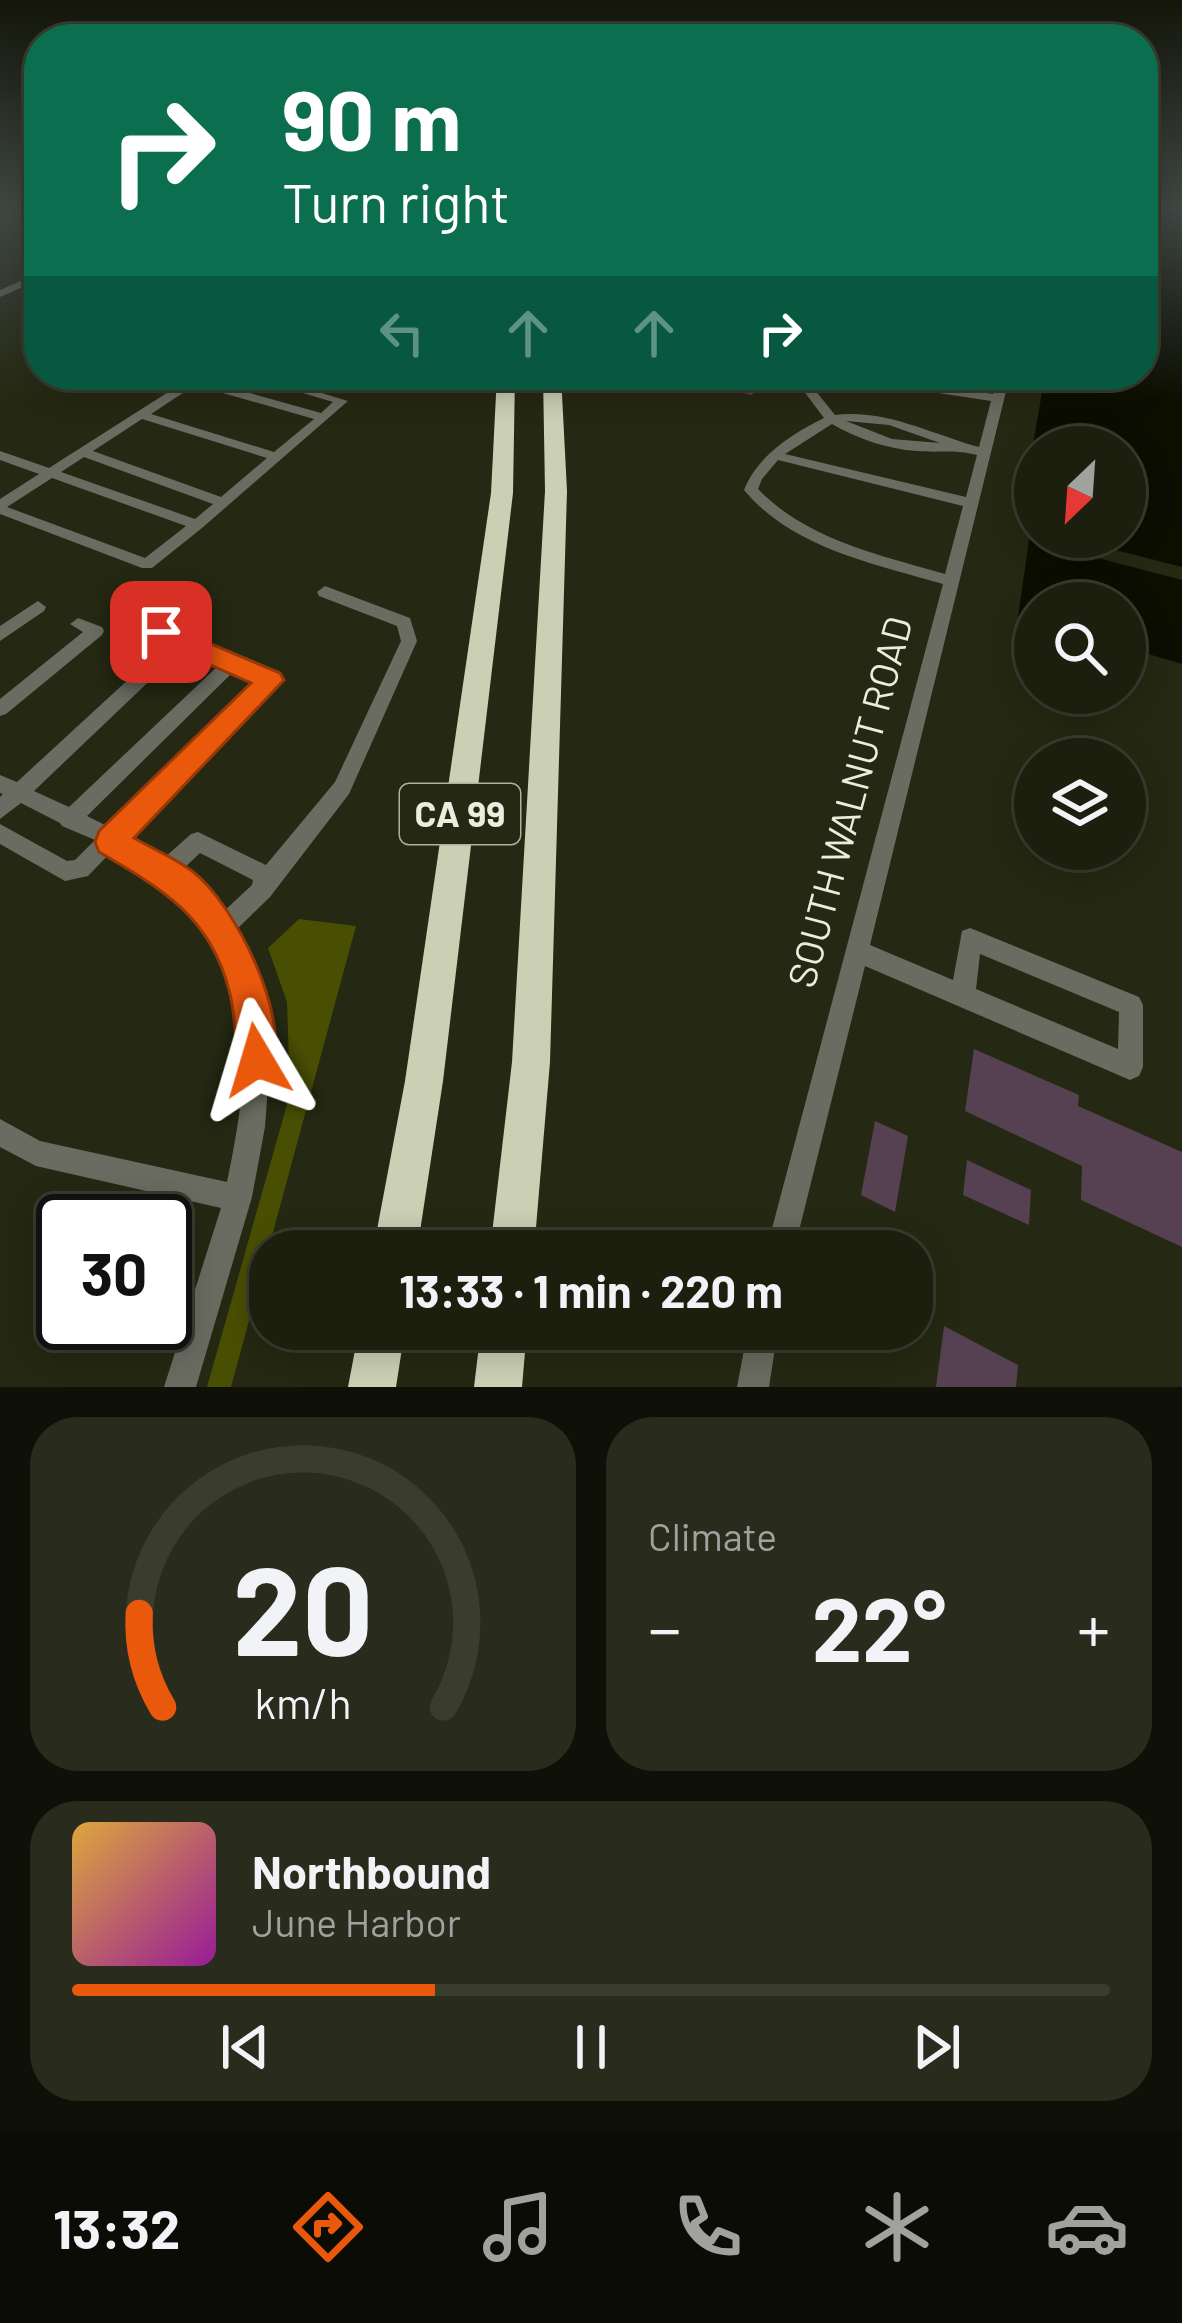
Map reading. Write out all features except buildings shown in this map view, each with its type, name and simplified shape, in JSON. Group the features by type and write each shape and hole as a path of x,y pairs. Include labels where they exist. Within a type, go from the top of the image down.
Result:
{"highway":[{"name":"CA 99","path":"399,1230 424,1081 502,493 505,390"},
{"name":"CA 99","path":"514,1230 532,1038 556,491 553,390"},
{"path":"372,1387 378,1350"},
{"path":"498,1387 502,1350"}],"street":[{"path":"0,294 24,283"},
{"path":"16,286 24,288"},
{"path":"0,507 180,390"},
{"path":"236,390 322,417"},
{"path":"0,507 147,564 342,400 305,390"},
{"path":"809,390 832,419"},
{"path":"946,390 998,398"},
{"name":"SOUTH WALNUT ROAD","path":"785,1230 1000,390"},
{"path":"141,415 273,457"},
{"path":"951,581 858,552 777,516 751,490 753,480 778,456 832,419 864,416 902,424 953,446 984,453"},
{"path":"82,452 220,501"},
{"path":"0,454 197,524"},
{"path":"778,456 971,503"},
{"path":"221,929 342,788 409,641 404,622 325,592"},
{"path":"0,635 38,607"},
{"path":"0,609 22,618"},
{"path":"0,709 96,631 78,624"},
{"path":"0,833 73,872 110,842 271,680 161,632"},
{"path":"180,1387 236,1198 254,1115 257,1060 247,988 221,929 189,888 69,820 6,795 181,640"},
{"path":"69,820 232,663"},
{"path":"165,871 198,841 262,877"},
{"path":"855,950 963,996 1067,1040 1130,1067 1131,1005 970,939 963,996"},
{"path":"0,1132 36,1153 236,1198"},
{"path":"753,1387 759,1350"}],"green space":[{"path":"299,919 356,926 274,1230 251,1230 290,1094 287,1002 268,948"},
{"path":"249,1239 249,1321 231,1387 207,1387"}],"shaded area":[{"path":"1158,273 1182,273 1182,567 1146,558 1146,426 1036,426 1042,390 1158,390"},
{"path":"1026,558 1098,558 1182,580 1182,664 1146,653 1146,582 1023,582"}],"route":[{"path":"161,632 271,680 110,842 181,882 216,920 236,955 247,988 257,1060"}]}
